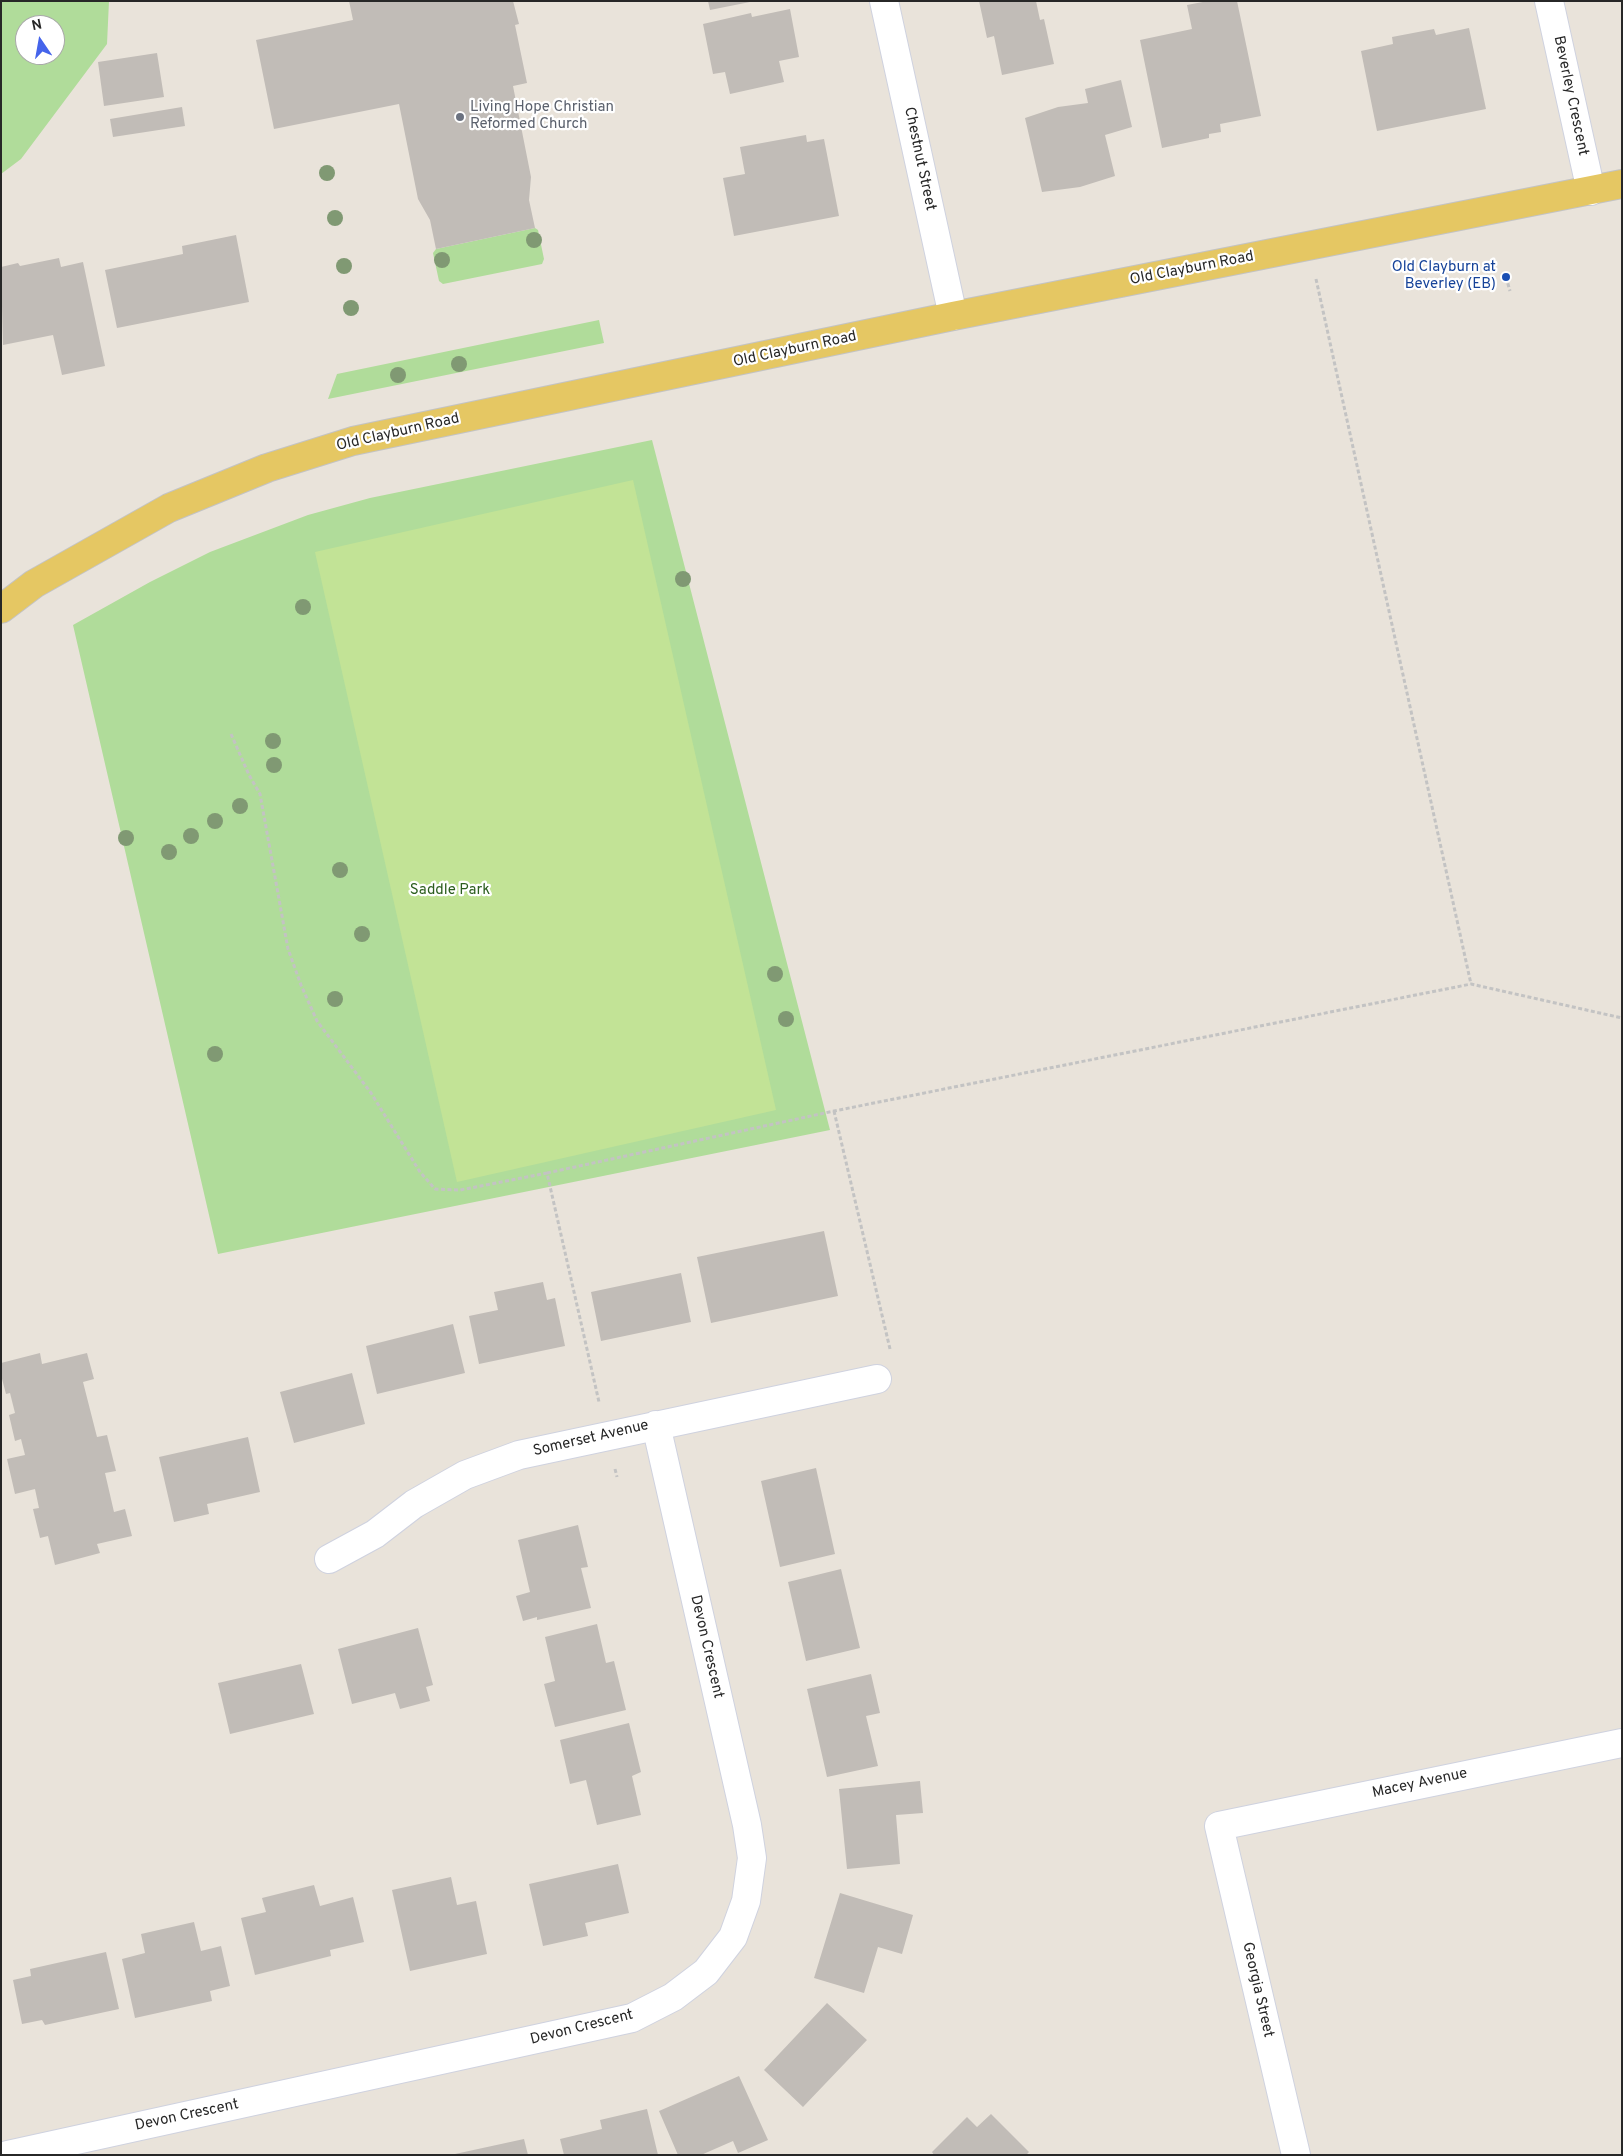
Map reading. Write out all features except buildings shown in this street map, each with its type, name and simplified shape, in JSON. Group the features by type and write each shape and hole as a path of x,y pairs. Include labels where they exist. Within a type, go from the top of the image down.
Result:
{"main road":[{"name":"Old Clayburn Road","path":"1,609 34,584 169,508 267,468 353,441 953,316 1622,184"}],"street":[{"name":"Chestnut Street","path":"884,1 953,316"},
{"name":"Beverley Crescent","path":"1549,1 1591,191"},
{"name":"Somerset Avenue","path":"329,1559 375,1534 414,1504 465,1475 519,1455 606,1437 885,1368"},
{"name":"Devon Crescent","path":"8,2155 632,2018 673,1998 706,1972 733,1937 746,1901 752,1858 656,1425"},
{"name":"Macey Avenue","path":"1219,1826 1622,1743"},
{"name":"Georgia Street","path":"1219,1826 1296,2155"}],"path":[{"path":"1308,246 1471,984"},
{"path":"1506,277 1510,291"},
{"path":"231,734 248,775 260,794 288,949 317,1021 371,1093 420,1172 435,1188 460,1190 547,1173 834,1111 1471,984 1622,1018"},
{"path":"834,1111 885,1368"},
{"path":"547,1173 606,1437 617,1477"}],"green space":[{"path":"1,1 109,1 107,44 21,159 1,174"},
{"path":"535,228 538,230 544,259 542,264 443,284 439,281 433,253 436,249"},
{"path":"599,320 604,343 328,399 337,374"},
{"name":"Saddle Park","path":"652,440 830,1130 218,1254 73,625 150,582 210,552 308,515 370,498"},
{"path":"633,480 776,1110 457,1182 315,552"}],"place":[{"name":"Living Hope Christian Reformed Church","path":"460,117"},
{"name":"Old Clayburn at Beverley (EB)","path":"1506,277"}]}
